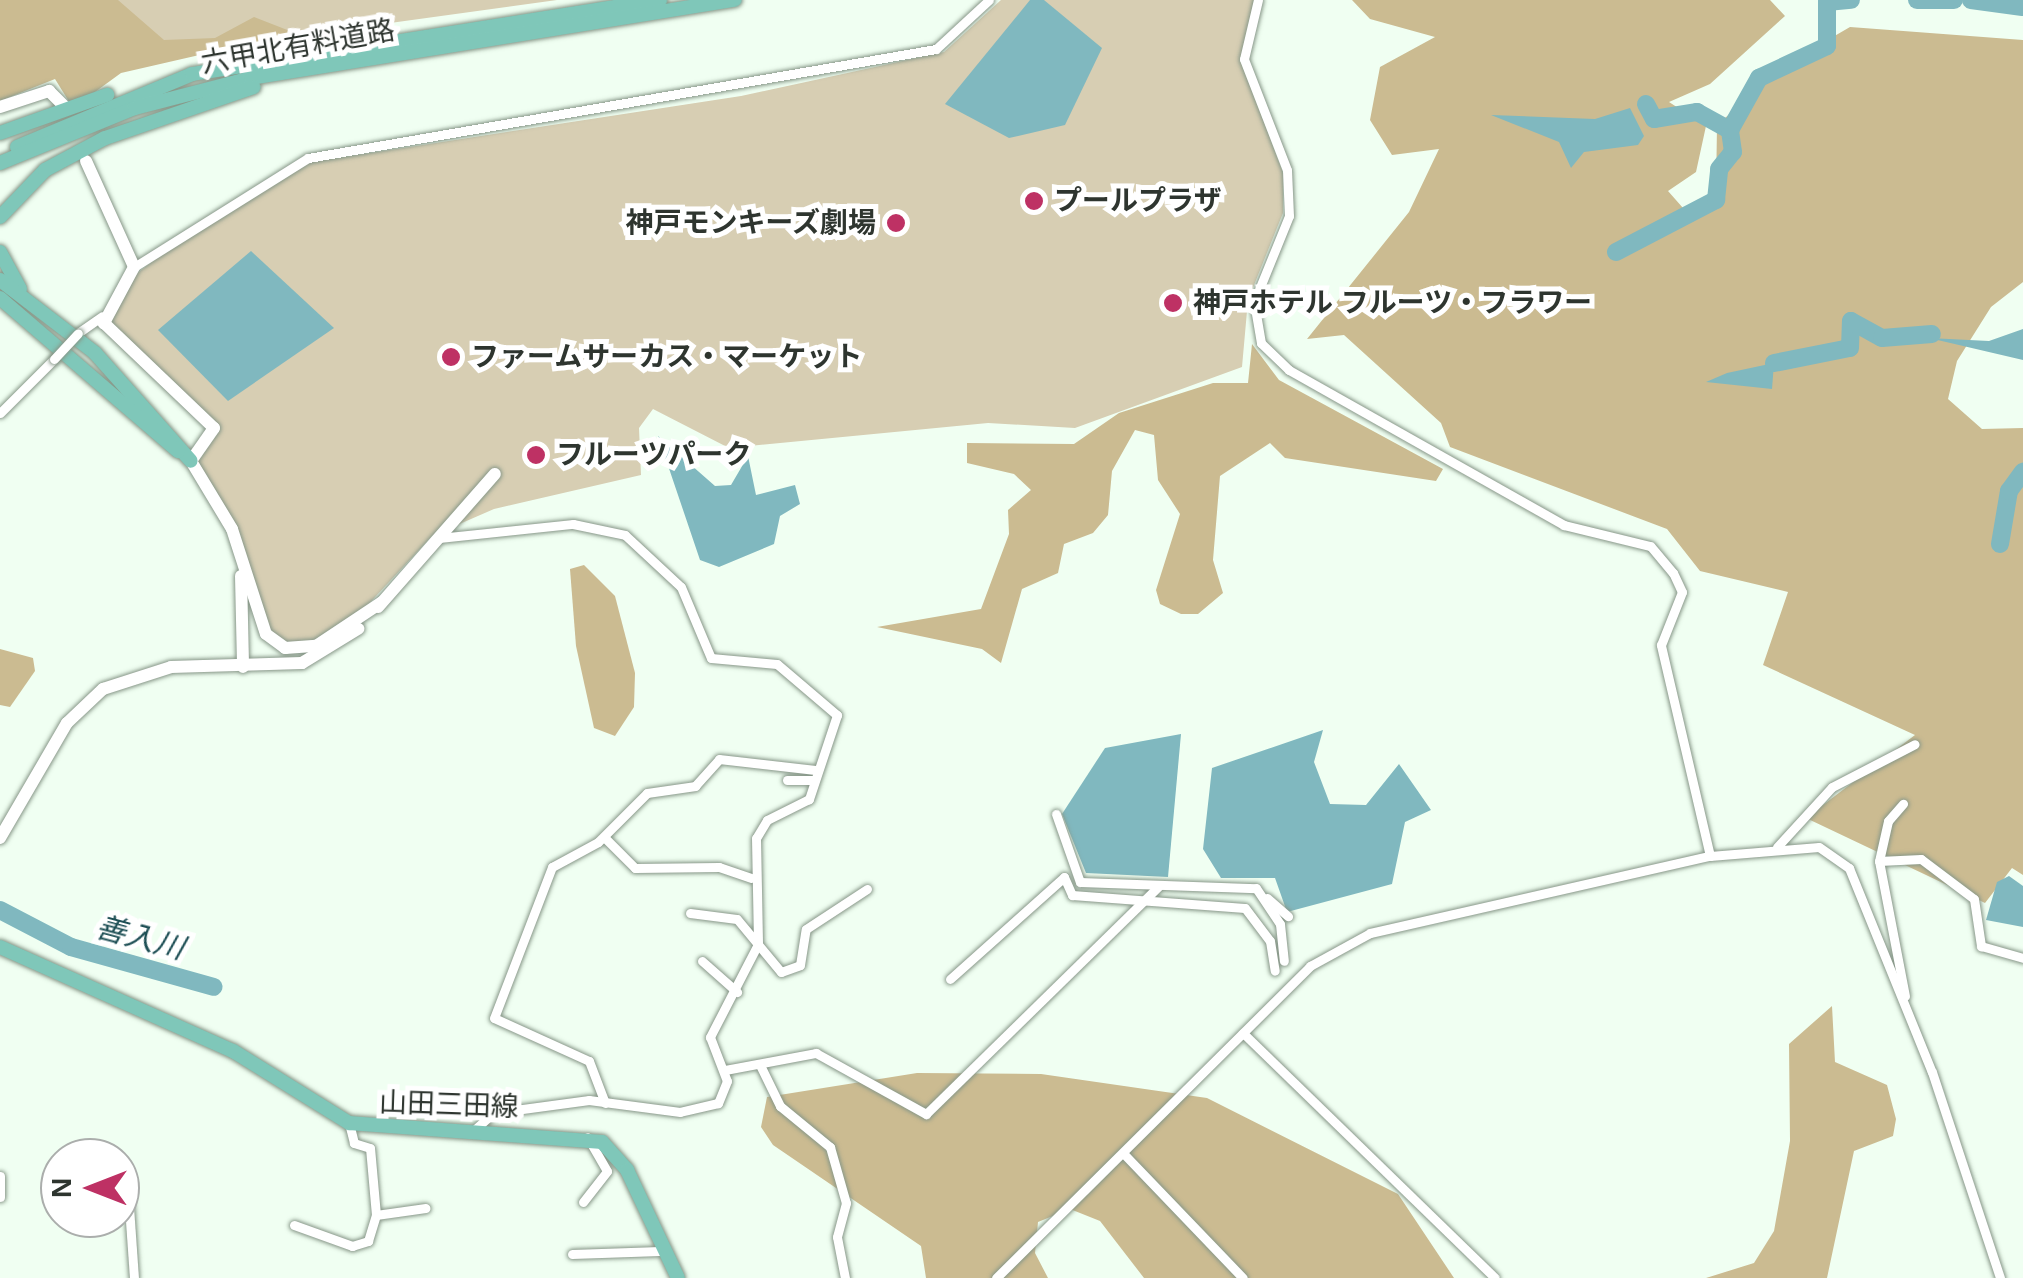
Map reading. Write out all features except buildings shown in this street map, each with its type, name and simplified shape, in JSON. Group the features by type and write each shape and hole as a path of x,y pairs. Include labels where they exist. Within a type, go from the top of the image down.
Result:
{"main road":[{"name":"六甲北有料道路","path":"0,163 144,89 249,62 660,0"},
{"name":"六甲北有料道路","path":"0,147 186,93 356,60 735,0"},
{"path":"0,216 45,170 146,120 356,60"},
{"path":"0,134 144,89"},
{"name":"六甲北有料道路","path":"0,156 50,135"},
{"name":"六甲北有料道路","path":"0,172 50,135"},
{"path":"0,252 29,300"},
{"path":"0,280 29,300 191,460"},
{"path":"4,299 122,393"},
{"name":"山田三田線","path":"0,946 233,1051 348,1123 587,1138"},
{"path":"587,1138 620,1159 660,1250 678,1278"}],"street":[{"path":"0,414 78,333 102,316 134,266 308,158 936,49 989,0"},
{"path":"1258,0 1244,59 1287,170 1288,216 1254,302 1261,343 1289,370 1564,525 1650,546 1682,592 1661,645 1710,856"},
{"path":"0,107 48,90 64,106"},
{"path":"86,161 134,266"},
{"path":"102,316 214,428 191,460 232,529 241,569 266,634 285,648 325,644 382,602"},
{"path":"0,838 67,723 103,689 153,670 244,667 318,658 382,602 495,474"},
{"path":"439,538 572,524 624,535 682,587 711,658 777,664 828,702 837,726 814,775 809,799 761,829 751,878 757,950 710,1037 725,1070 718,1103 700,1109 605,1103 493,1113 475,1129"},
{"path":"241,569 244,667"},
{"path":"1776,848 1832,786 1914,744"},
{"path":"605,1103 589,1061 494,1018 552,867 604,837 647,793 695,786 720,759 814,775"},
{"path":"787,780 814,775"},
{"path":"1902,804 1888,821 1880,861 1906,1006"},
{"path":"1056,814 1080,882 1256,888 1288,916"},
{"path":"604,837 635,868 718,867 751,878"},
{"path":"996,1278 1310,966 1370,934 1710,856 1776,848 1819,848 1849,868 1906,1006 2000,1278"},
{"path":"1880,861 1920,859 1974,899 1981,946 2023,958"},
{"path":"950,979 1064,876 1072,894 1152,896 1245,908 1270,942 1275,971"},
{"path":"725,1070 816,1053 926,1114 1159,886"},
{"path":"1256,888 1280,924 1284,962"},
{"path":"690,913 722,910 782,972 800,965 806,929 867,889"},
{"path":"702,961 737,992"},
{"path":"1243,1033 1495,1278"},
{"path":"760,1065 780,1106 830,1147 846,1202 836,1237 846,1278"},
{"path":"294,1225 352,1246 368,1242 376,1214 370,1148 354,1144 348,1123"},
{"path":"583,1202 607,1171 587,1138"},
{"path":"1124,1153 1243,1278"},
{"path":"0,1176 0,1198"},
{"path":"376,1214 426,1208"},
{"path":"131,1238 134,1278"},
{"path":"572,1254 660,1250"}],"shaded area":[{"path":"0,0 118,0 164,40 215,38 254,17 295,33 121,73 73,108 55,79 0,101"},
{"path":"79,0 557,0 129,59"},
{"path":"1001,0 1254,0 1241,59 1283,173 1283,213 1248,300 1242,367 1075,428 988,423 729,448 653,409 639,428 641,475 494,509 432,536 335,640 287,642 269,630 230,516 191,461 216,426 105,318 135,275 207,219 312,162 741,96 944,52"},
{"path":"1352,0 1770,0 1785,16 1710,84 1669,102 1706,126 1696,172 1668,191 1683,208 1716,192 1717,125 1788,63 1850,27 2023,40 2023,282 1991,307 1957,361 1948,399 1982,429 2023,428 2023,875 2012,868 1985,903 1806,818 1915,735 1763,665 1788,592 1700,571 1667,529 1450,447 1441,423 1344,335 1307,339 1409,212 1439,149 1392,155 1370,120 1380,67 1435,37 1370,19"},
{"path":"1252,344 1279,380 1443,469 1436,481 1285,458 1270,443 1220,476 1213,560 1223,593 1198,614 1181,614 1160,604 1156,590 1180,514 1158,480 1154,435 1135,430 1112,471 1108,515 1093,533 1064,544 1058,573 1022,589 1001,663 982,649 877,627 981,609 1009,534 1008,510 1031,490 1014,474 967,463 967,443 1074,444 1119,413 1213,383 1248,383"},
{"path":"584,565 615,596 635,673 634,707 615,736 594,728 576,646 570,569"},
{"path":"0,649 33,658 35,671 10,707 0,705"},
{"path":"1832,1006 1835,1062 1887,1085 1896,1119 1893,1136 1854,1151 1827,1278 1706,1278 1754,1263 1774,1231 1790,1141 1789,1044"},
{"path":"917,1073 1041,1074 1207,1098 1398,1194 1454,1278 1144,1278 1100,1221 1070,1209 1038,1222 1035,1253 1048,1278 926,1278 921,1246 773,1145 761,1127 767,1097"}],"water":[{"path":"1030,0 1044,0 1102,48 1065,125 1009,138 945,104"},
{"path":"1630,108 1644,136 1638,145 1584,152 1571,168 1559,142 1491,115 1595,119"},
{"path":"251,251 334,328 228,401 158,330"},
{"path":"2023,329 2023,360 1929,338 1989,341"},
{"path":"1774,363 1772,389 1706,382 1727,373"},
{"path":"658,436 715,486 731,485 748,456 756,495 795,485 800,504 780,516 774,544 719,567 700,560"},
{"path":"1323,730 1314,762 1330,804 1366,805 1399,764 1431,810 1405,822 1392,884 1287,912 1275,878 1221,878 1203,849 1212,768"},
{"path":"1181,734 1168,877 1086,873 1062,814 1105,748"},
{"path":"2009,876 2023,886 2023,927 1986,920 1997,882"}],"waterway":[{"path":"1616,252 1716,200 1719,169 1733,152 1730,130 1759,78 1827,46 1827,2 1851,0"},
{"path":"1917,0 1954,0"},
{"path":"1971,0 2023,7"},
{"path":"1646,104 1654,119 1697,112 1730,130"},
{"path":"1774,363 1850,348 1851,321 1882,338 1932,334"},
{"path":"2000,544 2009,491 2023,472"},
{"name":"善入川","path":"0,910 71,947 214,987"}],"place":[{"name":"プールプラザ","path":"1034,201"},
{"name":"神戸モンキーズ劇場","path":"896,223"},
{"name":"神戸ホテル フルーツ・フラワー","path":"1173,303"},
{"name":"ファームサーカス・マーケット","path":"451,357"},
{"name":"フルーツパーク","path":"536,455"}]}
